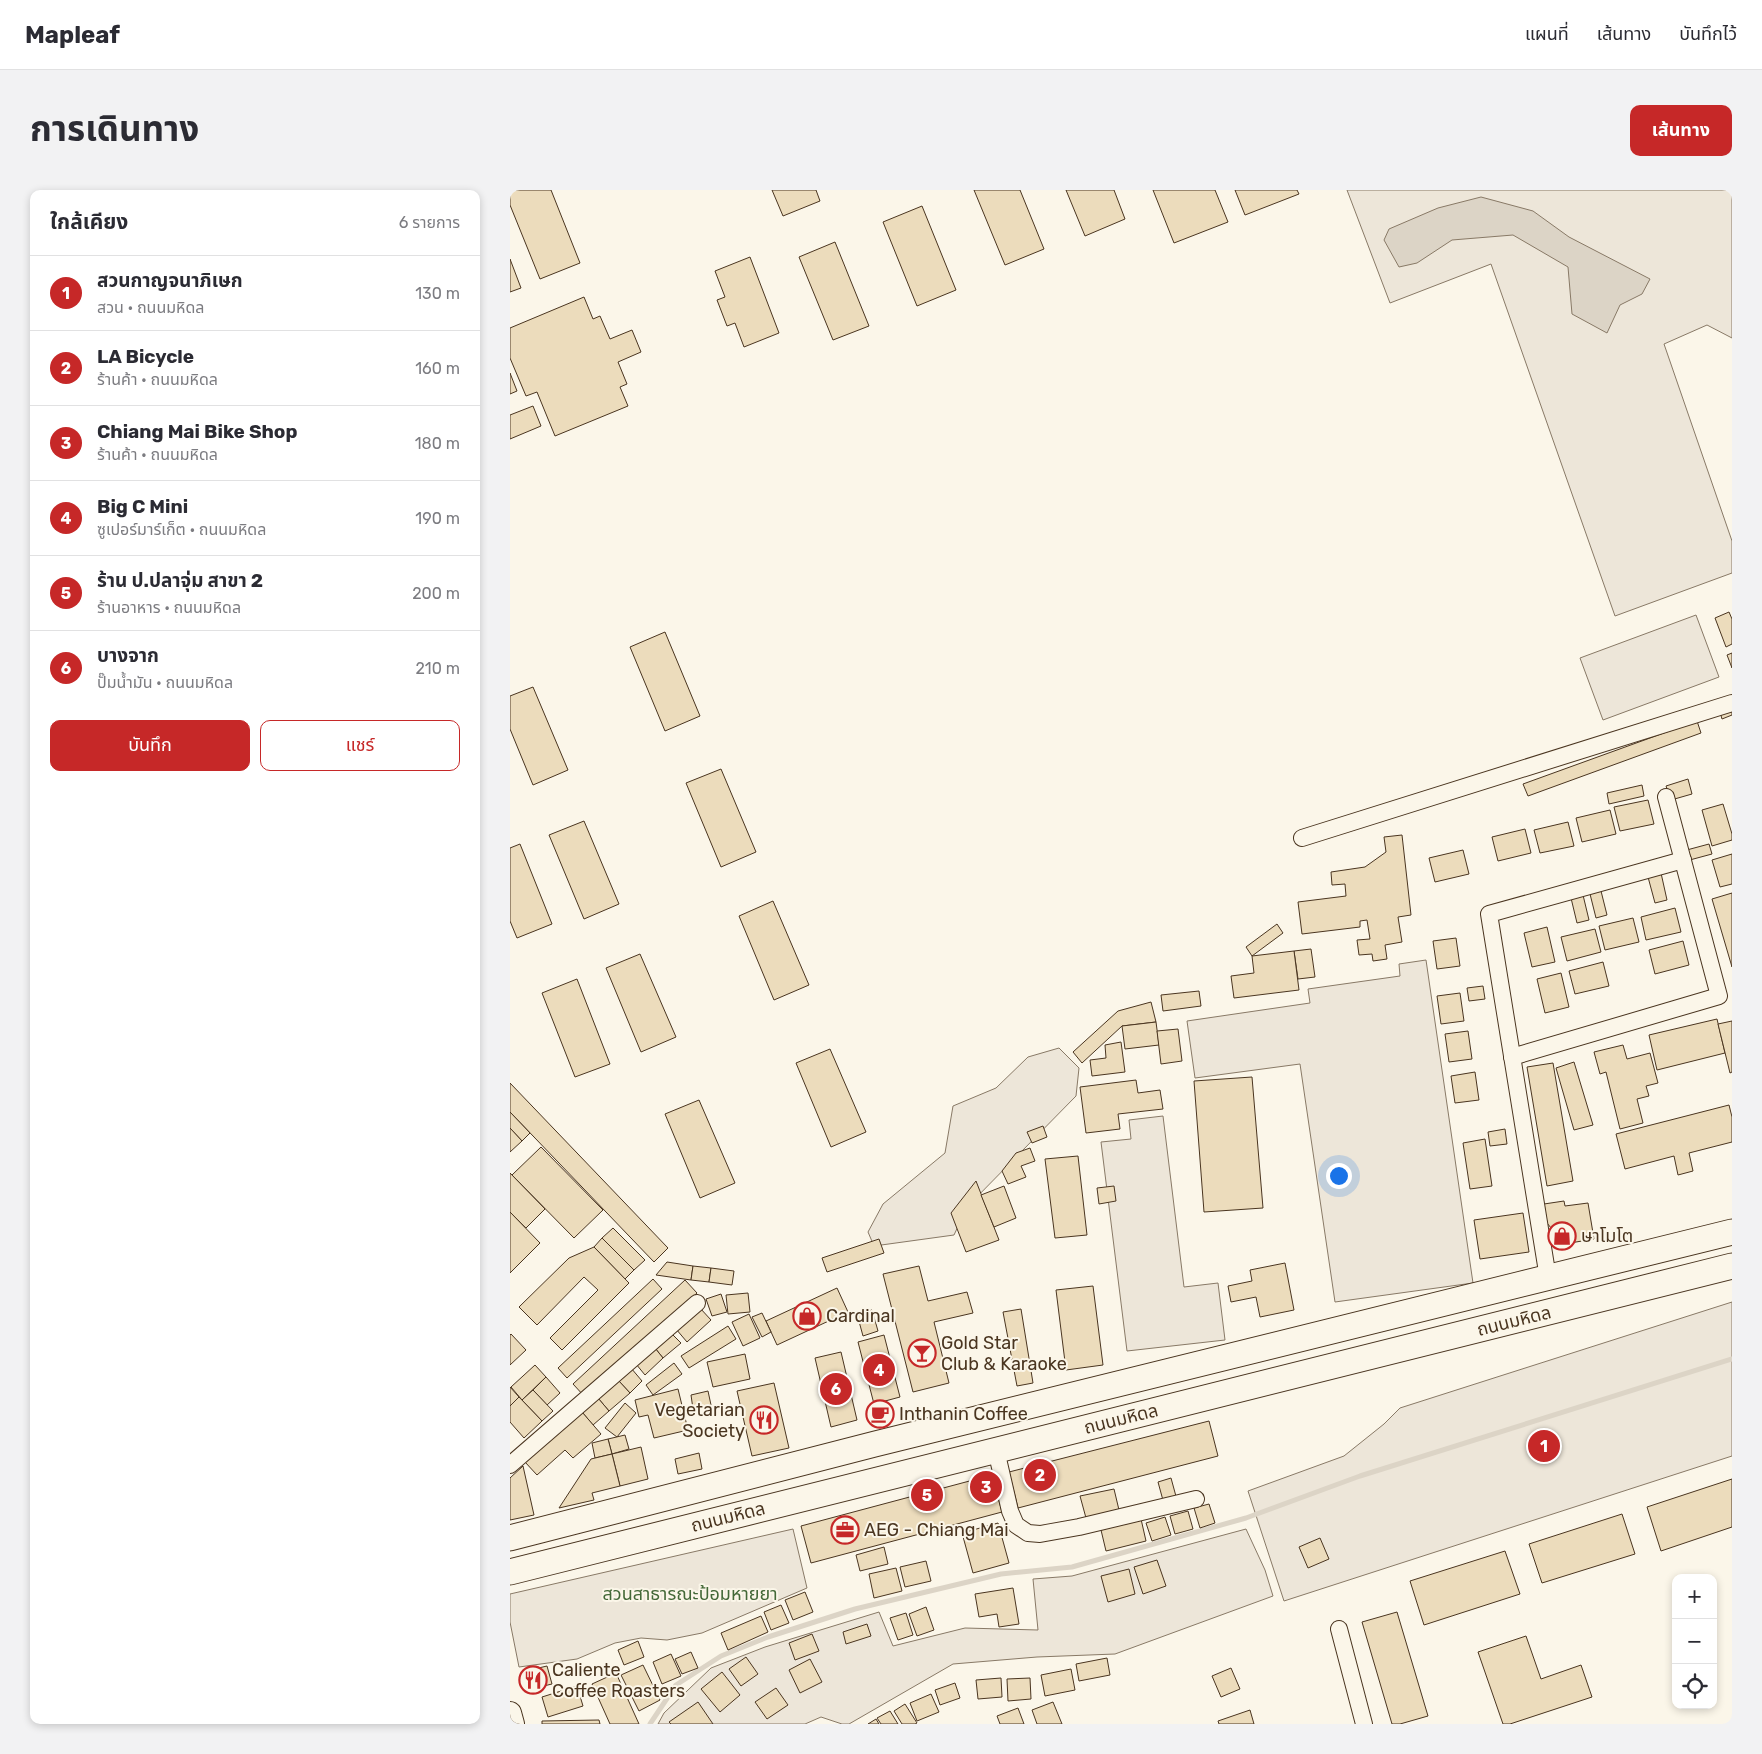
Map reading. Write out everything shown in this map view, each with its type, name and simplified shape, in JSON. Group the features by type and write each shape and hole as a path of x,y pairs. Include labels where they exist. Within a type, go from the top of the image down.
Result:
{"main road":[{"name":"ถนนมหิดล","path":"510,1538 875,1444 1732,1232"},
{"name":"ถนนมหิดล","path":"510,1572 811,1495 1268,1384 1732,1266"},
{"path":"1260,1350 1268,1384"}],"street":[{"path":"1302,838 1732,704"},
{"path":"1512,1058 1719,996 1666,797"},
{"path":"1548,1278 1489,914 1682,860"},
{"path":"510,1465 697,1302"},
{"path":"996,1450 1010,1511 1016,1525 1028,1533 1040,1534 1079,1527 1196,1499"},
{"path":"1339,1630 1364,1724"},
{"path":"510,1712 513,1724"}],"green space":[{"path":"1347,190 1732,190 1732,338 1707,325 1664,344 1732,541 1732,573 1615,616 1491,264 1390,303"},
{"path":"1696,615 1719,677 1603,720 1580,658"},
{"path":"1426,960 1473,1283 1335,1302 1300,1064 1195,1078 1187,1021 1310,1003 1308,989 1400,976 1399,964"},
{"path":"1059,1048 1079,1068 1076,1096 967,1207 954,1235 874,1246 868,1232 883,1204 945,1153 953,1106 996,1088 1028,1057"},
{"path":"1163,1116 1184,1287 1218,1283 1225,1340 1127,1351 1101,1142 1131,1139 1129,1120"},
{"path":"1732,1302 1732,1456 1284,1601 1248,1491 1344,1456 1384,1424 1400,1408"},
{"name":"สวนสาธารณะป้อมหายยา","path":"793,1529 807,1588 702,1633 667,1640 641,1638 615,1643 577,1659 519,1667 510,1622 510,1594"},
{"path":"1246,1529 1265,1570 1273,1596 1115,1654 1037,1657 953,1664 849,1724 842,1724 821,1717 805,1724 658,1724 664,1713 711,1668 765,1647 879,1612 893,1646 965,1628 1038,1630 1033,1579 1072,1576"}],"shaded area":[{"path":"1481,197 1533,211 1569,237 1650,279 1642,294 1620,305 1607,333 1572,314 1568,267 1513,235 1452,240 1417,263 1399,267 1384,240 1389,229 1438,208"}],"building":[{"path":"510,190 551,190 580,263 540,279 510,205"},
{"path":"772,190 816,190 820,201 783,216"},
{"path":"974,190 1020,190 1044,249 1005,265"},
{"path":"1066,190 1114,190 1125,219 1085,236"},
{"path":"1153,190 1215,190 1228,222 1174,243"},
{"path":"1235,190 1297,190 1299,194 1245,215"},
{"path":"922,206 956,290 917,306 883,222"},
{"path":"835,242 869,326 833,340 799,257"},
{"path":"750,257 779,333 744,347 735,323 727,326 717,300 725,297 715,271"},
{"path":"510,259 521,288 510,292"},
{"path":"584,297 593,319 600,316 610,339 632,330 641,352 618,362 627,384 620,387 628,406 555,436 537,392 526,396 510,358 510,328"},
{"path":"510,373 517,391 510,394"},
{"path":"533,406 541,426 510,439 510,415"},
{"path":"1729,612 1732,619 1732,644 1726,647 1715,618"},
{"path":"665,632 700,716 665,731 630,647"},
{"path":"1732,653 1732,668 1727,655"},
{"path":"533,687 568,770 533,785 510,729 510,696"},
{"path":"1732,708 1732,715 1722,719 1720,712"},
{"path":"1697,721 1701,733 1528,796 1523,784"},
{"path":"721,769 756,852 721,867 686,783"},
{"path":"1688,779 1692,794 1671,800 1666,786"},
{"path":"1642,785 1644,796 1609,804 1607,793"},
{"path":"1648,800 1654,824 1620,831 1614,807"},
{"path":"1723,804 1732,840 1712,846 1702,810"},
{"path":"1610,810 1616,834 1582,842 1576,818"},
{"path":"584,821 619,904 584,919 549,835"},
{"path":"1568,822 1574,846 1540,853 1534,830"},
{"path":"1525,829 1531,853 1498,861 1492,837"},
{"path":"1402,835 1411,915 1398,917 1402,942 1385,945 1387,959 1373,961 1372,954 1359,955 1357,940 1370,939 1367,920 1360,921 1360,927 1302,934 1298,902 1346,896 1345,884 1332,885 1331,872 1365,867 1386,852 1384,837"},
{"path":"520,844 552,924 517,938 510,921 510,848"},
{"path":"1709,844 1712,854 1686,861 1683,851"},
{"path":"1463,850 1469,874 1435,882 1429,858"},
{"path":"1732,854 1732,884 1720,887 1712,860"},
{"path":"1661,873 1667,900 1655,903 1648,877"},
{"path":"1601,891 1607,915 1596,918 1590,894"},
{"path":"1732,893 1732,967 1712,899"},
{"path":"1583,895 1589,920 1577,923 1571,898"},
{"path":"773,901 809,985 774,1000 739,916"},
{"path":"1675,908 1681,932 1646,940 1641,917"},
{"path":"1633,918 1639,942 1605,950 1599,926"},
{"path":"1277,924 1283,933 1252,956 1246,947"},
{"path":"1547,927 1555,962 1532,967 1524,933"},
{"path":"1595,929 1601,952 1567,961 1561,937"},
{"path":"1456,938 1460,966 1437,969 1433,941"},
{"path":"1683,941 1689,965 1655,974 1649,950"},
{"path":"1311,949 1315,977 1298,979 1294,951"},
{"path":"1294,951 1299,990 1234,998 1231,976 1254,973 1252,956"},
{"path":"640,954 676,1037 641,1052 606,968"},
{"path":"1603,962 1609,986 1575,994 1569,971"},
{"path":"1561,973 1569,1007 1545,1013 1537,979"},
{"path":"577,979 610,1064 575,1077 542,993"},
{"path":"1483,986 1485,999 1469,1001 1467,988"},
{"path":"1199,991 1201,1006 1163,1011 1161,995"},
{"path":"1460,993 1464,1021 1441,1024 1437,996"},
{"path":"1151,1002 1156,1022 1122,1026 1082,1063 1073,1052 1118,1011"},
{"path":"1717,1019 1725,1053 1657,1070 1649,1035"},
{"path":"1732,1021 1732,1072 1730,1073 1718,1024"},
{"path":"1156,1022 1159,1045 1125,1049 1122,1026"},
{"path":"1178,1029 1182,1061 1161,1064 1157,1031"},
{"path":"1468,1031 1472,1059 1449,1062 1445,1034"},
{"path":"1121,1042 1125,1072 1092,1076 1090,1060 1106,1058 1105,1045"},
{"path":"1623,1045 1627,1059 1650,1053 1658,1083 1646,1086 1649,1096 1637,1099 1643,1123 1620,1129 1606,1072 1600,1074 1594,1052"},
{"path":"830,1049 866,1132 831,1147 796,1063"},
{"path":"1574,1062 1593,1125 1574,1130 1556,1068"},
{"path":"1553,1063 1573,1181 1547,1186 1527,1067"},
{"path":"1475,1072 1479,1100 1455,1103 1451,1076"},
{"path":"1252,1077 1263,1208 1204,1212 1194,1081"},
{"path":"1136,1080 1138,1093 1160,1090 1163,1109 1118,1114 1120,1129 1086,1133 1080,1087"},
{"path":"510,1083 668,1248 654,1262 510,1112"},
{"path":"699,1100 735,1183 700,1198 665,1114"},
{"path":"1729,1105 1732,1117 1732,1142 1689,1153 1693,1171 1678,1175 1674,1156 1625,1169 1616,1134"},
{"path":"510,1112 530,1133 522,1141 510,1128"},
{"path":"1043,1126 1047,1137 1032,1143 1027,1132"},
{"path":"510,1128 522,1141 510,1152"},
{"path":"1505,1129 1507,1144 1490,1146 1488,1132"},
{"path":"1485,1139 1492,1186 1470,1189 1463,1143"},
{"path":"541,1147 603,1210 574,1238 512,1175"},
{"path":"1030,1148 1035,1161 1021,1166 1026,1177 1008,1184 1002,1171 1016,1153"},
{"path":"1078,1156 1087,1235 1055,1238 1045,1159"},
{"path":"510,1173 545,1209 526,1228 510,1212"},
{"path":"976,1181 999,1240 966,1252 951,1213"},
{"path":"1004,1186 1016,1218 994,1227 981,1195"},
{"path":"1114,1186 1116,1201 1099,1204 1097,1188"},
{"path":"1564,1201 1565,1206 1588,1203 1594,1239 1564,1244 1547,1223 1544,1204"},
{"path":"510,1212 540,1243 510,1273"},
{"path":"1523,1213 1529,1252 1480,1259 1474,1220"},
{"path":"613,1228 645,1260 634,1270 602,1238"},
{"path":"602,1238 634,1270 625,1279 594,1247"},
{"path":"879,1239 884,1253 827,1272 822,1258"},
{"path":"594,1247 629,1283 562,1350 550,1338 598,1290 584,1277 537,1325 519,1307 569,1258"},
{"path":"667,1262 693,1266 691,1280 656,1275"},
{"path":"1285,1263 1294,1310 1260,1317 1256,1297 1231,1302 1228,1286 1252,1281 1250,1270"},
{"path":"693,1266 711,1268 709,1282 691,1280"},
{"name":"Gold Star Club & Karaoke","path":"919,1266 928,1301 967,1292 973,1313 934,1322 949,1383 913,1392 883,1274"},
{"path":"711,1268 734,1271 732,1285 709,1282"},
{"path":"653,1279 662,1289 567,1378 558,1368"},
{"path":"685,1280 697,1293 585,1397 573,1384"},
{"path":"1093,1286 1103,1365 1066,1370 1056,1290"},
{"name":"Cardinal","path":"837,1288 848,1312 777,1345 766,1321"},
{"path":"748,1293 750,1312 728,1314 726,1295"},
{"path":"721,1294 727,1312 712,1316 706,1299"},
{"path":"700,1308 711,1320 687,1342 676,1329"},
{"path":"1021,1309 1033,1383 1017,1386 1003,1312"},
{"path":"872,1310 878,1331 863,1336 857,1314"},
{"path":"762,1313 771,1332 762,1337 752,1317"},
{"path":"749,1314 760,1338 743,1346 732,1322"},
{"path":"728,1326 736,1339 689,1368 681,1356"},
{"path":"671,1333 681,1343 663,1358 655,1348"},
{"path":"510,1335 526,1350 510,1365"},
{"path":"884,1335 900,1397 874,1404 858,1342"},
{"path":"655,1348 663,1358 645,1375 636,1364"},
{"path":"841,1352 857,1420 831,1427 815,1358"},
{"path":"745,1354 750,1379 713,1387 707,1362"},
{"path":"674,1363 682,1374 653,1395 646,1385"},
{"path":"535,1365 546,1377 522,1400 511,1387"},
{"path":"631,1368 642,1381 630,1393 618,1380"},
{"path":"546,1377 560,1393 547,1405 533,1390"},
{"path":"618,1380 630,1393 609,1411 598,1398"},
{"path":"774,1383 789,1448 752,1456 737,1391"},
{"path":"510,1387 519,1397 510,1406"},
{"path":"678,1389 688,1430 654,1438 648,1415 639,1417 635,1400"},
{"path":"533,1390 553,1411 542,1421 522,1400"},
{"path":"708,1391 711,1405 693,1409 691,1395"},
{"path":"519,1397 542,1421 524,1438 510,1422 510,1406"},
{"path":"598,1398 609,1411 593,1425 582,1412"},
{"path":"625,1403 636,1413 617,1437 605,1428"},
{"path":"582,1412 601,1434 573,1458 565,1450 537,1475 525,1462"},
{"path":"1209,1421 1218,1456 1018,1508 1009,1472"},
{"path":"625,1435 629,1449 612,1454 608,1439"},
{"path":"608,1439 612,1454 595,1458 592,1443"},
{"path":"641,1447 648,1479 620,1486 612,1454"},
{"path":"699,1453 702,1469 678,1474 675,1459"},
{"path":"612,1454 620,1486 592,1493 594,1500 559,1508 591,1459"},
{"path":"523,1466 534,1515 510,1520 510,1478"},
{"path":"992,1475 1002,1512 811,1563 801,1526"},
{"path":"1171,1478 1177,1500 1164,1504 1158,1482"},
{"path":"1732,1479 1732,1527 1661,1551 1647,1507"},
{"path":"1114,1489 1119,1510 1086,1518 1080,1496"},
{"path":"1209,1504 1215,1523 1200,1528 1194,1508"},
{"path":"1188,1511 1193,1529 1175,1534 1170,1516"},
{"path":"1622,1514 1635,1554 1542,1583 1529,1544"},
{"path":"1165,1517 1171,1535 1152,1541 1146,1523"},
{"path":"1141,1519 1146,1541 1106,1551 1101,1530"},
{"path":"998,1523 1009,1563 973,1573 962,1533"},
{"path":"1320,1538 1329,1559 1308,1568 1299,1547"},
{"path":"884,1547 888,1564 860,1571 856,1555"},
{"path":"1505,1551 1520,1594 1424,1625 1410,1581"},
{"path":"1157,1560 1166,1586 1143,1594 1134,1567"},
{"path":"926,1561 931,1581 905,1587 900,1567"},
{"path":"896,1568 902,1591 874,1598 869,1574"},
{"path":"1129,1569 1135,1594 1108,1602 1101,1576"},
{"path":"1013,1588 1019,1624 999,1627 997,1614 979,1617 975,1594"},
{"path":"805,1592 813,1612 793,1620 785,1600"},
{"path":"781,1605 789,1623 771,1630 764,1612"},
{"path":"926,1607 934,1630 917,1636 909,1614"},
{"path":"1397,1612 1428,1716 1400,1724 1392,1724 1362,1622"},
{"path":"906,1613 913,1635 898,1640 890,1618"},
{"path":"761,1616 768,1632 728,1650 721,1633"},
{"path":"867,1624 871,1636 846,1644 843,1632"},
{"path":"812,1634 819,1651 795,1660 789,1643"},
{"path":"1526,1636 1541,1679 1581,1665 1592,1697 1510,1724 1503,1724 1478,1652"},
{"path":"638,1641 644,1657 624,1665 618,1650"},
{"path":"691,1652 698,1668 682,1674 675,1659"},
{"path":"671,1654 681,1676 662,1684 653,1662"},
{"path":"746,1657 758,1674 741,1686 729,1669"},
{"path":"1107,1658 1110,1675 1079,1681 1076,1664"},
{"path":"810,1659 822,1682 800,1693 789,1670"},
{"path":"643,1665 660,1700 639,1711 621,1675"},
{"path":"547,1666 552,1684 535,1688 530,1670"},
{"path":"1231,1668 1240,1689 1221,1697 1212,1676"},
{"path":"1071,1669 1075,1690 1045,1696 1041,1675"},
{"path":"722,1672 740,1695 720,1712 701,1689"},
{"path":"616,1673 639,1724 610,1724 592,1684"},
{"path":"1001,1678 1002,1697 978,1699 976,1680"},
{"path":"1030,1678 1031,1699 1008,1701 1007,1679"},
{"path":"955,1683 960,1698 940,1705 935,1690"},
{"path":"577,1686 583,1706 548,1717 542,1697"},
{"path":"776,1688 788,1705 767,1719 755,1702"},
{"path":"931,1694 939,1712 917,1721 910,1703"},
{"path":"698,1702 713,1724 671,1724 669,1722"},
{"path":"1053,1702 1062,1724 1037,1724 1032,1710"},
{"path":"905,1704 917,1723 902,1724 894,1711"},
{"path":"1018,1708 1024,1724 1000,1724 997,1716"},
{"path":"1250,1710 1254,1724 1219,1724 1218,1721"},
{"path":"890,1711 898,1724 881,1724 877,1718"},
{"path":"876,1719 879,1724 868,1724"},
{"path":"599,1720 600,1724 542,1724 542,1721"}],"waterway":[{"path":"650,1724 676,1685 721,1656 768,1637 855,1609 1001,1574 1072,1567 1246,1518 1360,1476 1732,1359"}],"place":[{"name":"ษาโมโต","path":"1562,1236"},
{"name":"Cardinal","path":"807,1316"},
{"name":"Gold Star Club & Karaoke","path":"922,1353"},
{"name":"Big C Mini","path":"879,1370"},
{"name":"บางจาก","path":"836,1389"},
{"name":"Inthanin Coffee","path":"880,1414"},
{"name":"Vegetarian Society","path":"764,1420"},
{"name":"สวนกาญจนาภิเษก","path":"1544,1446"},
{"name":"LA Bicycle","path":"1040,1475"},
{"name":"Chiang Mai Bike Shop","path":"986,1487"},
{"name":"ร้าน ป.ปลาจุ่ม สาขา 2","path":"927,1495"},
{"name":"AEG - Chiang Mai","path":"845,1530"},
{"name":"Caliente Coffee Roasters","path":"533,1680"}]}
